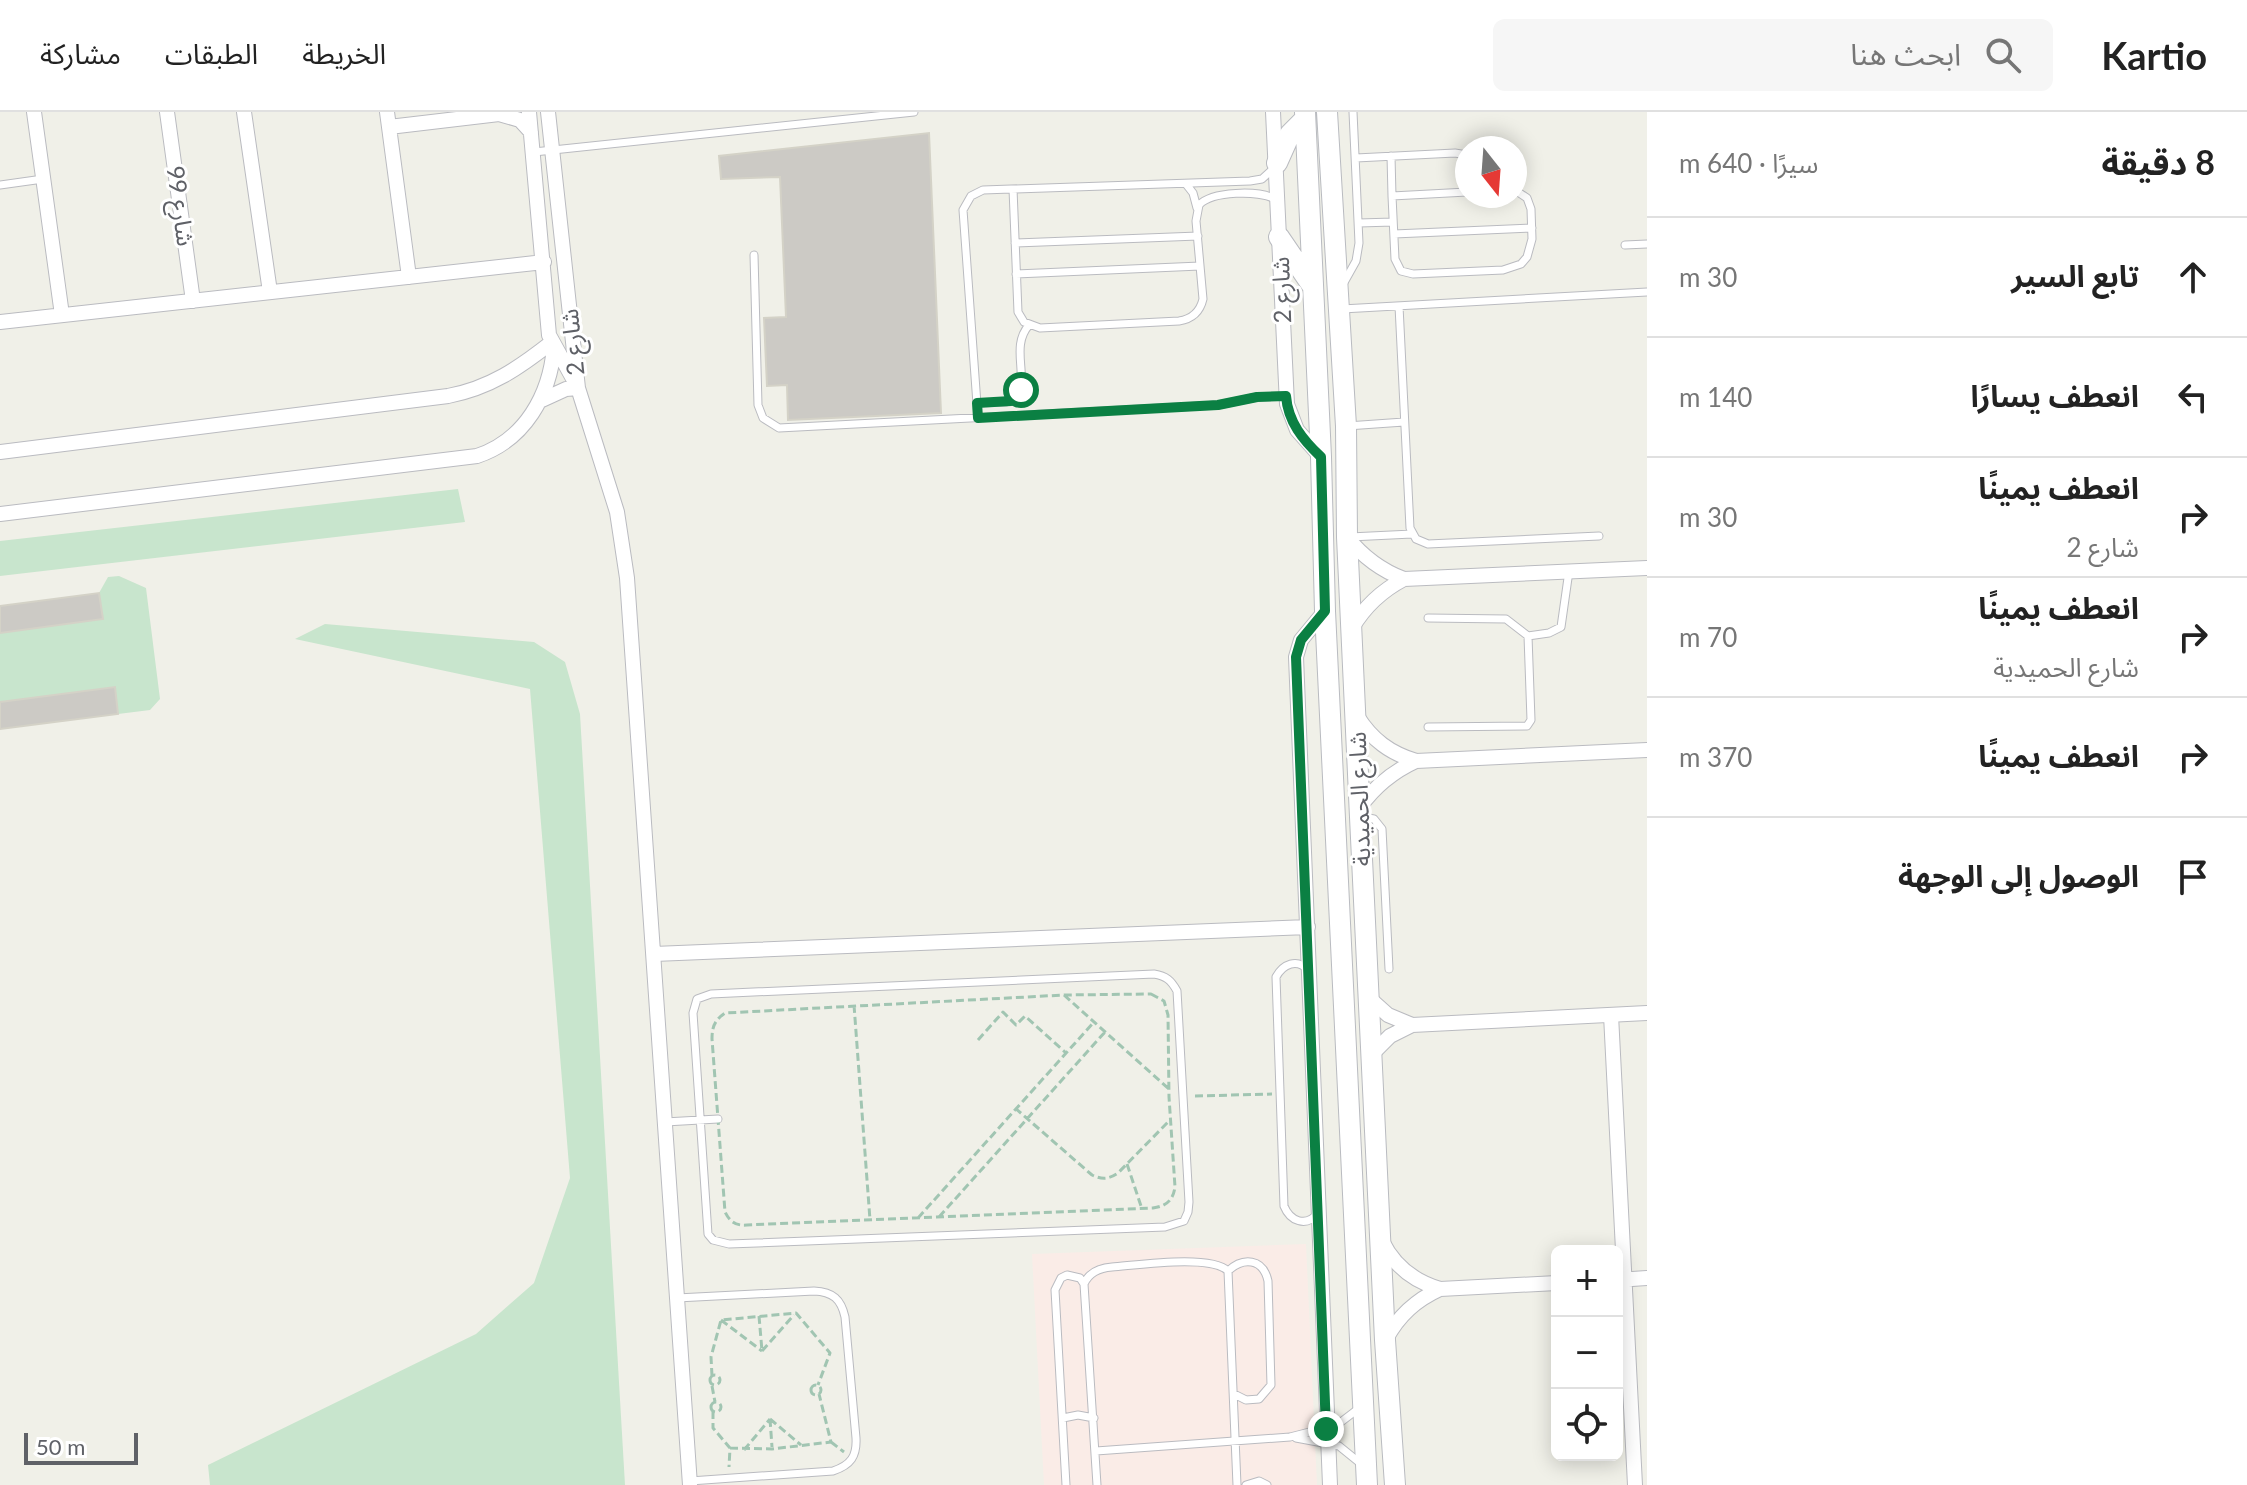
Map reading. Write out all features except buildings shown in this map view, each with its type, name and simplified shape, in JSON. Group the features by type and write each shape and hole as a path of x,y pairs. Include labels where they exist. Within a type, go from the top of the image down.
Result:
{"street":[{"path":"34,112 62,315"},
{"name":"شارع 99","path":"167,112 193,301"},
{"path":"244,112 270,292"},
{"name":"شارع 2","path":"529,112 547,322 553,345 578,388"},
{"name":"شارع 2","path":"548,112 578,388"},
{"name":"شارع 2","path":"1273,112 1286,396 1297,430 1321,457"},
{"name":"شارع الحميدية","path":"1327,112 1346,426 1347,537 1385,1340 1395,1485"},
{"path":"409,277 388,119 499,114 520,120 531,132"},
{"path":"1277,163 1290,134 1305,115"},
{"name":"شارع الحميدية","path":"1305,115 1325,611 1367,1478"},
{"path":"1279,237 1313,288"},
{"path":"0,322 544,262"},
{"path":"0,514 477,456 507,442 542,400 551,374 553,345"},
{"path":"0,452 448,396 475,390 500,379 553,345"},
{"path":"542,400 566,389 578,388 617,512 623,545 690,1483"},
{"path":"1347,537 1378,567 1404,579 1647,568"},
{"path":"1352,628 1359,615 1379,594 1404,579"},
{"path":"1325,611 1301,640 1296,657 1330,1485"},
{"path":"1356,715 1364,728 1387,750 1416,761"},
{"path":"1360,812 1378,784 1416,761 1647,750"},
{"path":"654,954 1308,927"},
{"path":"1369,998 1388,1015 1412,1025"},
{"path":"1372,1054 1390,1036 1412,1025 1647,1013"},
{"path":"1611,1015 1620,1245"},
{"path":"1381,1238 1394,1262 1404,1271 1440,1289 1551,1283"},
{"path":"1623,1280 1647,1278"},
{"path":"1385,1340 1403,1314 1440,1289"},
{"path":"1623,1309 1635,1485"}],"lane":[{"path":"534,152 914,112"},
{"path":"1353,112 1359,243 1356,261 1339,300 1399,306 1647,292"},
{"path":"1356,158 1455,153"},
{"path":"1391,156 1396,265 1406,274 1503,270 1521,264 1531,248 1530,203 1527,199"},
{"path":"978,418 963,210 967,200 977,192 1013,189 1256,181 1267,176 1277,163"},
{"path":"0,185 43,179"},
{"path":"1013,189 1018,312 1029,325 1040,328 1185,320 1195,314 1201,305 1197,210 1196,198 1186,183"},
{"path":"1197,210 1203,201 1213,196 1260,193 1278,202"},
{"path":"1392,196 1455,193"},
{"path":"1359,223 1393,222"},
{"path":"1394,234 1532,228"},
{"path":"1015,243 1198,236"},
{"path":"1625,245 1647,244"},
{"path":"754,255 758,405 768,423 785,429 1218,405 1257,397 1286,396"},
{"path":"1016,274 1200,266"},
{"path":"1399,306 1412,534"},
{"path":"977,403 1006,402 1019,395 1020,343 1029,325"},
{"path":"1346,426 1404,422"},
{"path":"1347,537 1412,534 1428,544 1599,536"},
{"path":"1428,618 1506,619 1528,636 1549,633 1561,627 1569,571"},
{"path":"1428,727 1527,726 1531,720 1528,636"},
{"path":"1360,812 1374,819 1382,829 1389,969"},
{"path":"1310,972 1296,963 1280,969 1276,977 1279,1094 1284,1206 1295,1221 1305,1222 1314,1218 1320,1210"},
{"path":"1154,974 1164,976 1177,991 1188,1212 1184,1221 1165,1227 720,1244 708,1234 706,1225 701,1120 693,1006 697,999 711,994 1154,974"},
{"path":"665,1122 718,1119"},
{"path":"1228,1271 1239,1262 1252,1261 1264,1268 1268,1281 1271,1385 1259,1399 1246,1400 1234,1394"},
{"path":"1084,1284 1093,1272 1112,1267 1204,1262 1222,1265 1228,1271 1237,1485"},
{"path":"1066,1485 1055,1290 1061,1278 1067,1275 1080,1278 1084,1284 1097,1485"},
{"path":"677,1298 814,1291 836,1297 842,1306 857,1449 853,1460 833,1471 690,1483"},
{"path":"1096,1451 1326,1435 1363,1402"},
{"path":"1063,1418 1078,1415 1094,1418"},
{"path":"1290,1437 1326,1435 1350,1453 1367,1478"},
{"path":"1246,1485 1259,1481 1267,1485"}],"path":[{"path":"1151,994 1164,1001 1168,1015 1174,1196 1169,1203 1142,1209 740,1226 733,1223 725,1212 712,1028 725,1013 735,1010 1064,995 1151,994"},
{"path":"1064,995 1169,1089"},
{"path":"854,1005 870,1220"},
{"path":"978,1040 1003,1012 1016,1025 1025,1016 1066,1053"},
{"path":"918,1218 1094,1022"},
{"path":"938,1217 1105,1032"},
{"path":"1169,1097 1279,1094"},
{"path":"1015,1108 1092,1175 1101,1179 1110,1178 1127,1164 1170,1120"},
{"path":"1127,1164 1142,1209"},
{"path":"721,1320 796,1313"},
{"path":"762,1351 796,1313"},
{"path":"715,1402 711,1406 713,1428 730,1448 772,1449 831,1442 818,1385 830,1353 796,1313"},
{"path":"759,1316 762,1351"},
{"path":"721,1320 762,1351"},
{"path":"715,1402 711,1357 721,1320"},
{"path":"712,1376 720,1378 718,1384 712,1384"},
{"path":"818,1385 814,1385 811,1391 819,1394"},
{"path":"713,1411 721,1408 715,1402"},
{"path":"770,1419 802,1446"},
{"path":"770,1419 772,1449"},
{"path":"743,1450 770,1419"},
{"path":"728,1479 730,1448"}],"shaded area":[{"path":"1306,1244 1317,1485 1044,1485 1032,1254"}],"green space":[{"path":"458,489 465,522 0,576 0,541"},
{"path":"119,576 146,588 160,699 150,710 118,714 114,687 0,702 0,633 102,619 99,593 108,577"},
{"path":"325,624 534,642 565,662 580,714 625,1485 210,1485 208,1465 476,1334 534,1283 570,1178 530,689 295,639"}],"route":[{"path":"1021,390 1011,401 977,403 978,418 1218,405 1257,397 1286,396 1297,430 1321,457 1325,611 1301,640 1296,657 1320,1210 1326,1429"}]}
